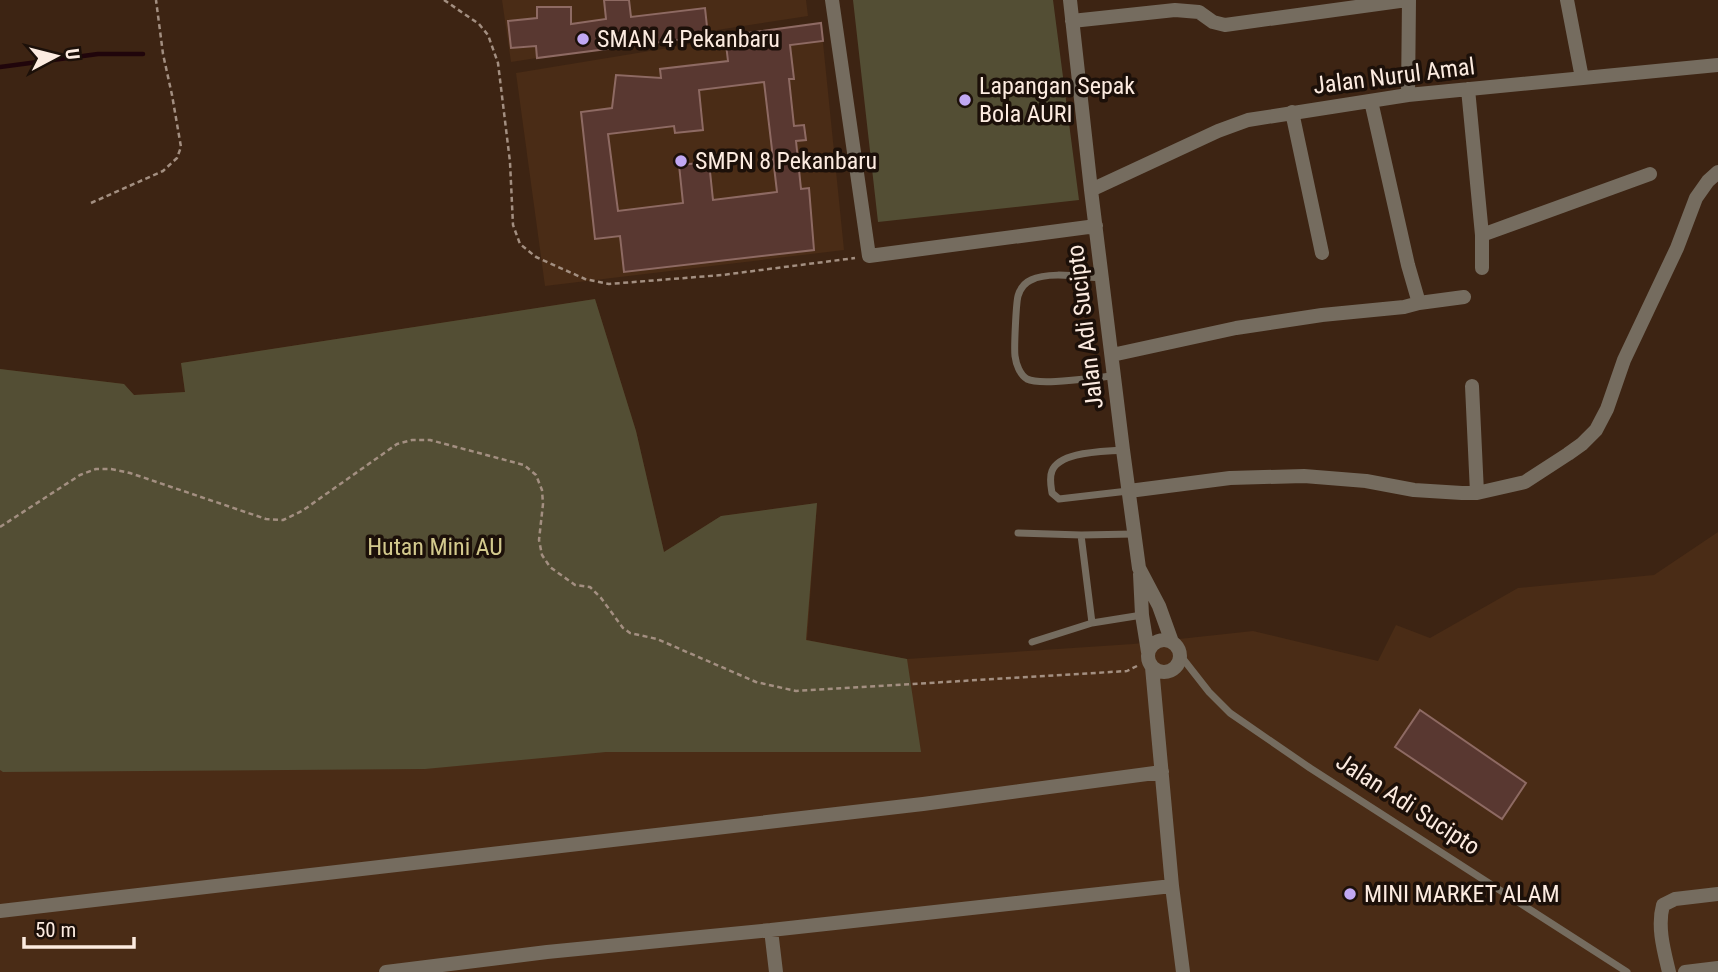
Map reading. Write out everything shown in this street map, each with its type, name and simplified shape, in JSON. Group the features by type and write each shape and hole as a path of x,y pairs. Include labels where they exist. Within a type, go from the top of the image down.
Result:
{"street":[{"path":"832,0 869,256 1096,226"},
{"name":"Jalan Adi Sucipto","path":"1070,0 1139,568 1159,606 1176,648"},
{"path":"1072,21 1175,10 1199,12 1218,24 1225,25 1408,0 1408,94"},
{"path":"1567,0 1582,78"},
{"name":"Jalan Nurul Amal","path":"1091,190 1218,131 1248,120 1408,94 1718,65"},
{"path":"1468,89 1482,235 1482,268"},
{"path":"1371,101 1419,303"},
{"path":"1292,112 1322,253"},
{"path":"1129,491 1230,478 1304,476 1366,481 1442,493 1477,492 1525,482 1582,444 1596,430 1607,409 1624,360 1677,248 1696,198 1718,172"},
{"path":"1482,235 1650,174"},
{"path":"1112,355 1236,328 1464,297"},
{"path":"1472,386 1477,492"},
{"path":"1139,568 1142,615 1183,972"},
{"path":"1157,640 1168,640 1176,648 1179,660 1173,669 1162,672 1149,660 1153,643 1157,640"},
{"path":"0,911 923,804 1162,772"},
{"path":"386,972 547,952 1172,886"},
{"path":"1669,972 1662,945 1663,905 1675,899 1718,894"},
{"path":"771,930 776,972"},
{"path":"1685,972 1718,968"}],"lane":[{"path":"1102,278 1045,276 1031,280 1023,286 1017,298 1015,355 1020,372 1024,378 1032,381 1114,376"},
{"path":"1123,450 1078,455 1061,460 1051,472 1052,493 1059,499 1129,491"},
{"path":"1018,533 1134,534"},
{"path":"1081,535 1091,622"},
{"path":"1032,642 1091,622 1142,615"},
{"name":"Jalan Adi Sucipto","path":"1176,648 1209,692 1230,713 1310,768 1627,972"}],"path":[{"path":"91,203 163,171 177,158 181,148 156,0"},
{"path":"444,0 479,24 488,35 498,63 510,162 513,225 520,244 536,257 585,279 609,284 722,275 869,256"},
{"path":"0,527 80,475 96,469 130,473 265,519 284,520 302,511 397,444 412,440 430,440 524,465 536,475 542,490 539,540 542,555 550,567 575,585 590,587 630,633 657,639 756,682 796,691 1128,671 1149,660"}],"shaded area":[{"name":"SMAN 4 Pekanbaru","path":"502,0 806,0 808,16 511,62"},
{"name":"SMPN 8 Pekanbaru","path":"821,23 844,250 545,286 516,73"},
{"path":"595,299 636,431 664,552 721,516 817,503 807,640 907,659 1133,644 1253,631 1378,661 1396,625 1430,638 1518,588 1654,575 1718,532 1718,972 0,972 0,369 124,384 134,395 185,392 181,363"}],"green space":[{"name":"Lapangan Sepak Bola AURI","path":"853,0 1053,0 1079,200 878,222"},
{"name":"Hutan Mini AU","path":"595,299 636,431 664,552 721,516 817,503 806,640 907,659 921,752 606,752 425,769 0,770 0,369 124,384 134,395 185,392 181,363"}],"building":[{"path":"604,0 629,0 631,17 705,8 708,36 537,58 536,46 511,48 508,21 537,18 537,7 571,7 571,24 606,19"},
{"path":"821,23 823,41 790,45 794,79 789,79 794,126 804,125 806,140 796,141 801,189 809,188 814,250 624,272 620,236 595,239 581,112 612,108 616,75 661,78 660,69 728,61 725,36","holes":["764,82 777,192 713,200 709,162 679,165 683,203 618,211 608,134 674,126 675,133 703,130 699,90"]},
{"path":"1420,710 1526,783 1502,819 1395,747"}],"waterway":[{"path":"0,67 98,54 143,54"}],"place":[{"name":"SMAN 4 Pekanbaru","path":"583,39"},
{"name":"Lapangan Sepak Bola AURI","path":"965,100"},
{"name":"SMPN 8 Pekanbaru","path":"681,161"},
{"name":"MINI MARKET ALAM","path":"1350,894"}]}
